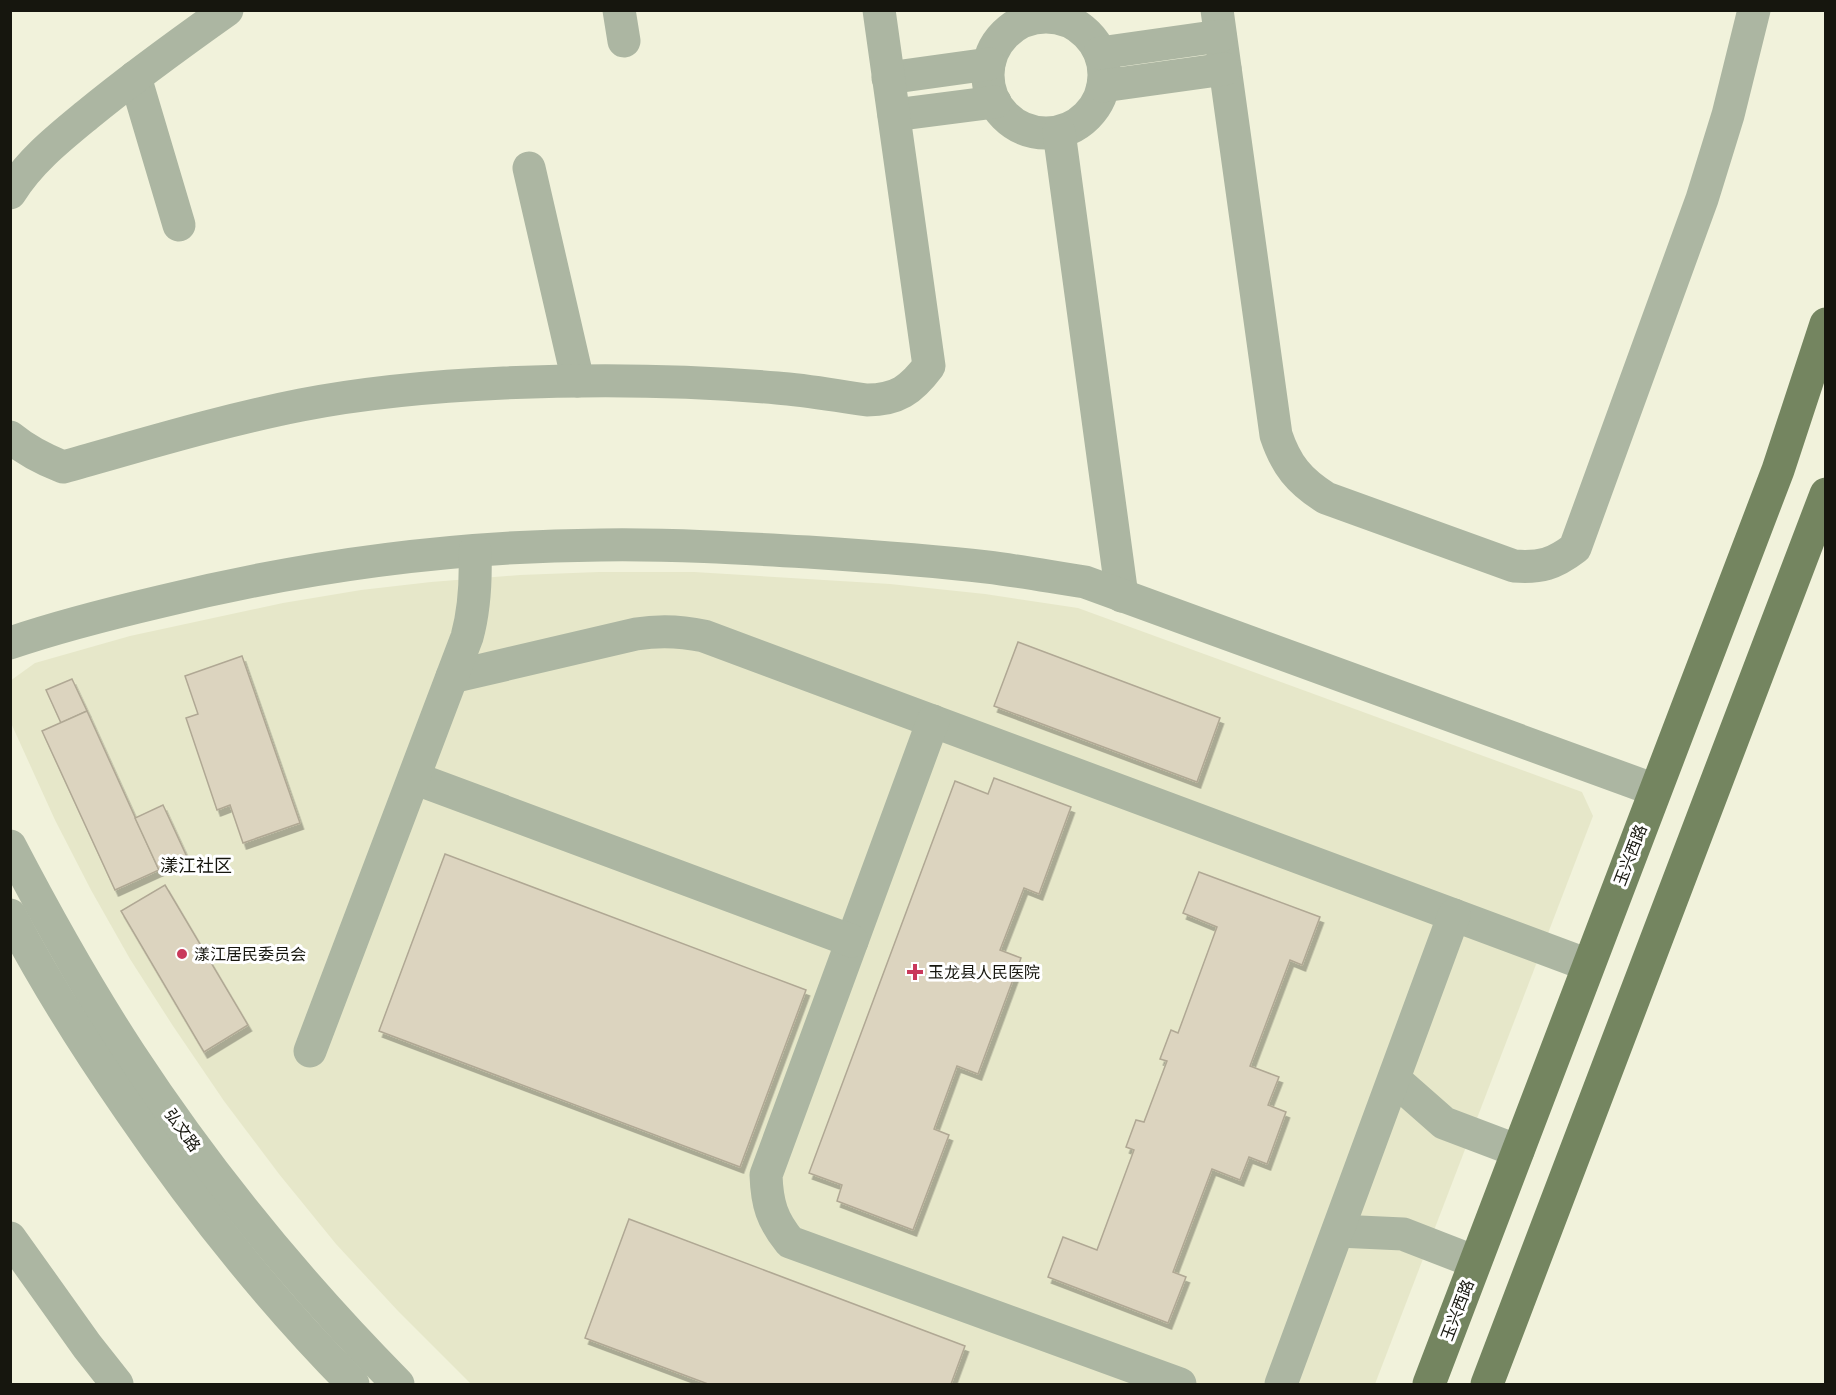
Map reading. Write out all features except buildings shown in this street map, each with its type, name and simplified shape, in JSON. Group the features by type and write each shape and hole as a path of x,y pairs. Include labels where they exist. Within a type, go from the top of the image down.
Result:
{"main road":[{"name":"玉兴西路","path":"1429,1384 1778,470 1826,324"},
{"path":"1487,1384 1826,494"}],"street":[{"path":"10,193 48,147 165,54 227,10"},
{"path":"10,437 24,449 63,467 226,421 302,405 437,386 578,381 778,388 867,400 882,400 896,396 920,379 929,366 879,10"},
{"path":"1100,53 1219,23 1276,435 1281,451 1300,479 1326,498 1514,566 1531,567 1563,558 1575,548 1702,199 1728,115 1754,10"},
{"path":"1047,14 1079,27 1091,38 1100,53 1104,69 1103,86 1098,102 1088,116 1075,126 1059,132 1042,133 1026,130 1012,122 1000,111 988,81 989,64 994,49 1003,36 1016,25 1047,14"},
{"path":"888,78 989,64"},
{"path":"1103,86 1226,69"},
{"path":"135,77 179,225"},
{"path":"894,116 995,102"},
{"path":"1059,132 1122,596"},
{"path":"529,168 578,381"},
{"path":"10,643 123,610 279,576 357,564 475,551 598,545 695,546 891,557 988,567 1085,582 1655,790"},
{"path":"310,1051 472,621 476,577 475,551"},
{"path":"452,677 636,634 655,631 704,636 1588,965"},
{"path":"933,721 765,1175 766,1194 771,1212 779,1228 790,1242 1180,1384"},
{"path":"414,778 852,941"},
{"name":"弘文路","path":"10,846 46,915 87,985 129,1054 183,1131 238,1206 298,1278 360,1347 398,1384"},
{"name":"弘文路","path":"10,915 60,1002 104,1072 157,1149 214,1226 274,1298 353,1384"},
{"path":"1281,1384 1454,915"},
{"path":"1394,1079 1444,1123 1518,1151"},
{"path":"1338,1231 1403,1234 1475,1262"},
{"path":"12,1245 117,1384"}],"shaded area":[{"name":"玉龙县人民医院","path":"599,572 694,572 890,584 985,594 1078,608 1582,792 1593,816 1375,1384 471,1384 398,1311 336,1244 279,1174 224,1101 130,959 55,820 11,723 10,681 35,663 130,636 283,603 361,590 431,582"}],"place":[{"name":"漾江居民委员会","path":"182,954"},
{"name":"玉龙县人民医院","path":"915,972"}],"district":[{"name":"漾江社区","path":"196,865"}]}
